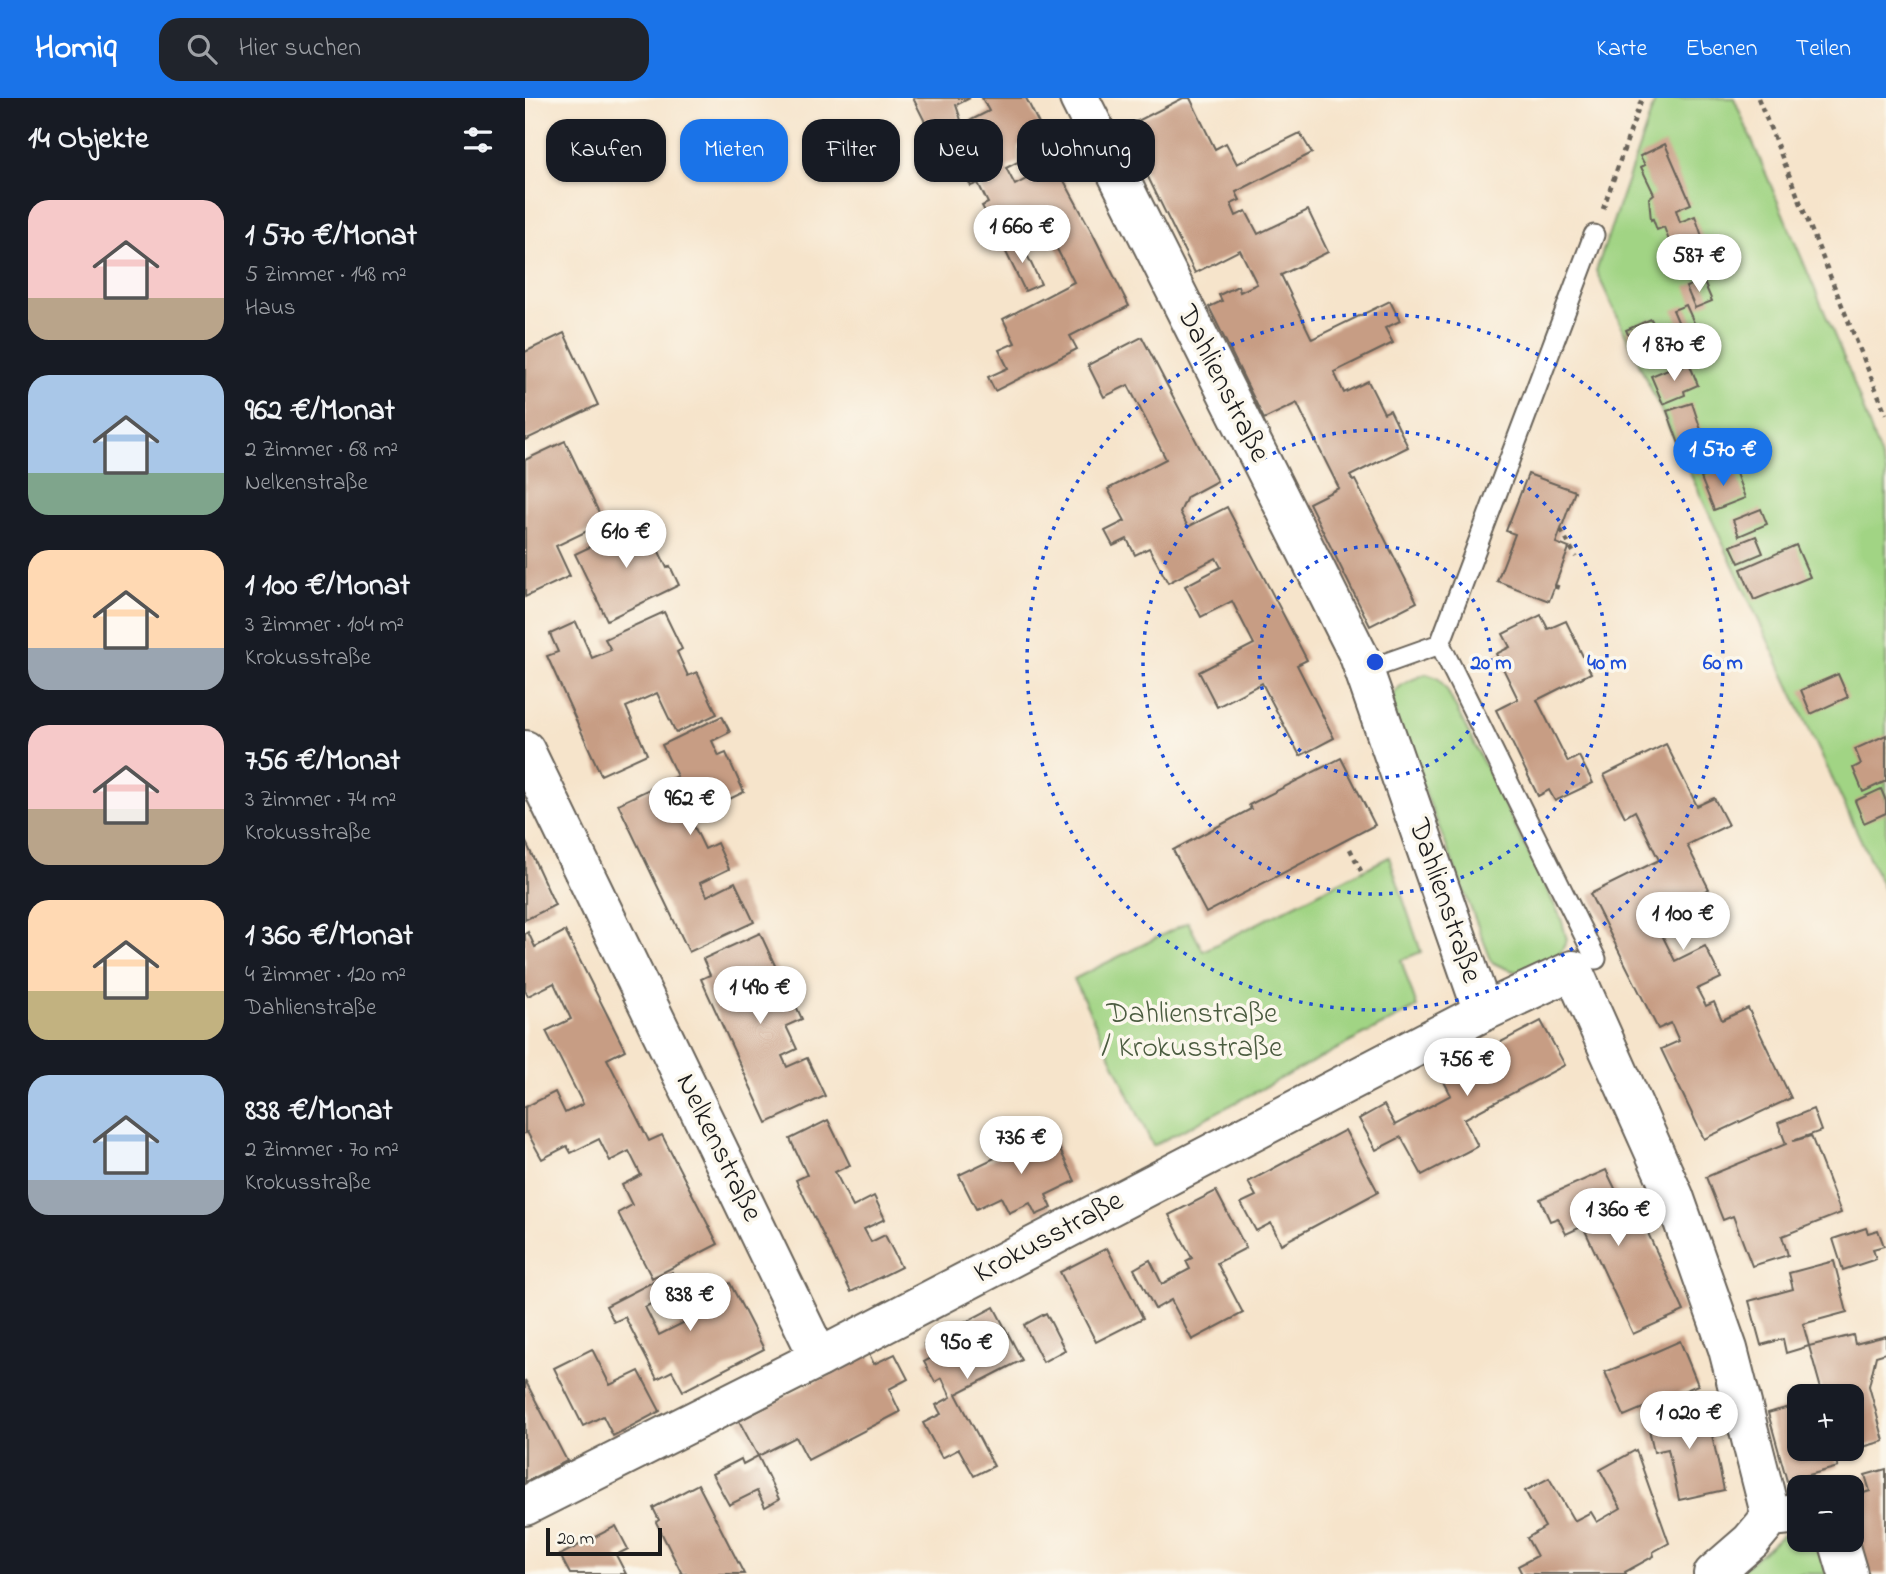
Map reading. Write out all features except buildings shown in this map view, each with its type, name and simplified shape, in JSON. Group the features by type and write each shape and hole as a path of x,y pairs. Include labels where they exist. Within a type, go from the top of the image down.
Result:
{"street":[{"name":"Dahlienstraße","path":"1079,98 1353,643 1483,1012"},
{"name":"Nelkenstraße","path":"525,750 819,1358"},
{"path":"1584,965 1591,1009 1678,1209 1785,1516 1713,1574"},
{"name":"Krokusstraße","path":"525,1506 819,1358 1483,1012 1584,965"},
{"path":"1842,1552 1848,1574"}],"lane":[{"path":"1584,965 1440,644 1594,235"},
{"path":"1364,671 1440,644"}],"path":[{"path":"1594,235 1642,98"},
{"path":"1758,98 1886,414"},
{"path":"1561,530 1576,556"},
{"path":"1554,586 1563,589"},
{"path":"1350,849 1361,871"}],"green space":[{"path":"1656,98 1734,98 1849,370 1886,472 1886,894 1596,271"},
{"path":"1426,674 1438,678 1447,690 1561,918 1567,940 1557,960 1539,968 1518,972 1492,962 1390,703 1399,687"},
{"name":"Dahlienstraße / Krokusstraße","path":"1389,857 1421,952 1401,960 1417,1007 1153,1146 1074,979 1188,922 1203,951"},
{"path":"1787,1531 1787,1552 1825,1552 1833,1574 1737,1574"}]}
